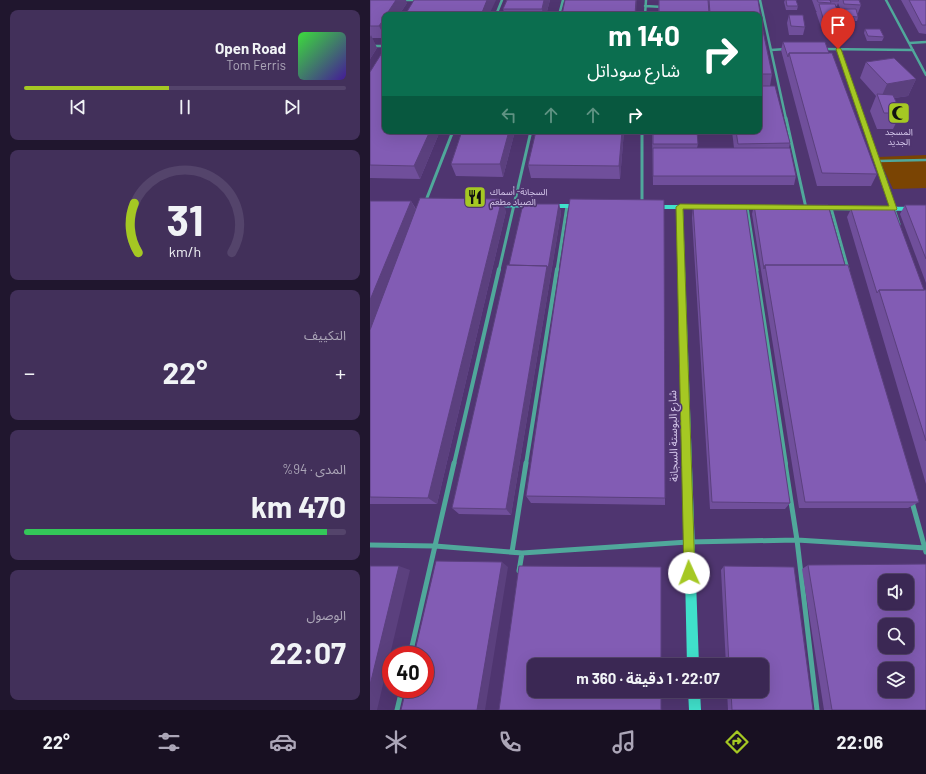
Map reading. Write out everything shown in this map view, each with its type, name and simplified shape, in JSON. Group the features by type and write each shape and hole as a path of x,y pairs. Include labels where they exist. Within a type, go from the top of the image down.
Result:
{"street":[{"path":"394,0 417,0"},
{"path":"414,5 417,0"},
{"path":"497,12 502,0"},
{"path":"560,12 563,0"},
{"path":"645,12 646,0"},
{"path":"760,0 806,208"},
{"path":"886,0 926,75"},
{"path":"645,6 668,7"},
{"path":"909,43 926,42"},
{"path":"370,46 382,46"},
{"path":"771,50 793,49"},
{"path":"816,49 913,50"},
{"path":"838,49 902,231"},
{"path":"774,96 781,96"},
{"path":"424,205 452,134"},
{"path":"412,646 530,134"},
{"path":"642,134 642,207"},
{"path":"417,205 432,205"},
{"path":"491,205 590,206"},
{"path":"512,552 567,206"},
{"path":"634,206 710,207"},
{"name":"شارع البوستة السجانة","path":"680,207 688,542 693,658"},
{"path":"732,207 769,208"},
{"path":"747,207 797,540 817,710"},
{"path":"799,208 926,209"},
{"path":"831,208 850,276"},
{"path":"370,545 434,546 522,553 688,542 797,540 926,550 911,498"},
{"path":"518,577 522,553"},
{"path":"397,710 400,698"},
{"path":"694,698 695,710"}],"lane":[{"path":"877,161 926,160"}],"shaded area":[{"path":"926,155 926,188 893,189 878,157"}],"building":[{"path":"370,0 396,0 388,12 382,12 382,22 379,26 370,26"},
{"path":"414,0 487,0 482,12 407,12"},
{"path":"507,0 544,0 542,9 503,9"},
{"path":"565,0 636,0 635,12 563,12"},
{"path":"659,0 708,0 709,12 659,12"},
{"path":"709,0 758,0 760,12 710,12"},
{"path":"786,0 796,0 798,6 787,6"},
{"path":"817,0 830,0 831,3 818,2"},
{"path":"843,0 859,0 861,5 844,4"},
{"path":"909,0 926,0 926,25 922,25"},
{"path":"819,4 835,4 840,19 823,18"},
{"path":"844,9 856,9 858,17 846,16"},
{"path":"789,15 803,15 805,27 791,26"},
{"path":"848,18 854,18 855,24 848,23"},
{"path":"824,23 834,24 835,31 825,30"},
{"path":"762,25 763,31 772,74 762,74"},
{"path":"865,29 880,29 884,37 868,36"},
{"path":"783,42 825,42 829,53 789,53 788,57"},
{"path":"382,53 382,134 429,134 414,166 370,165 370,72"},
{"path":"789,53 832,53 877,174 822,173"},
{"path":"894,58 916,79 887,84 866,62"},
{"path":"762,86 775,86 790,143 738,144 736,134 762,134"},
{"path":"877,94 893,95 901,113 884,113"},
{"path":"461,134 508,134 500,164 451,164"},
{"path":"535,134 622,134 619,166 528,165"},
{"path":"653,134 697,134 698,144 653,144"},
{"path":"653,148 790,148 796,176 653,176"},
{"path":"420,198 502,199 428,498 370,497 370,330"},
{"path":"570,199 664,200 665,498 526,496"},
{"path":"370,201 411,201 370,300"},
{"path":"523,204 559,204 548,269 547,266 509,265"},
{"path":"754,205 828,205 845,265 765,265 764,269"},
{"path":"905,205 926,205 926,259"},
{"path":"693,206 746,206 790,503 712,502"},
{"path":"851,209 894,209 924,290 879,290 877,293"},
{"path":"507,265 547,266 506,509 452,508"},
{"path":"765,265 848,265 919,502 805,502"},
{"path":"879,290 926,290 926,441"},
{"path":"436,561 502,562 477,710 401,710 404,698 434,698 434,646 416,646"},
{"path":"926,564 926,710 832,710 808,565"},
{"path":"370,566 399,566 370,685"},
{"path":"519,566 661,567 661,658 527,658 527,698 661,698 661,710 499,710"},
{"path":"724,566 794,567 813,710 732,710 731,698 769,698 769,658 729,658"}],"place":[{"name":"المسجد الجديد","path":"899,113"},
{"name":"السجانة- أسماك الصياد مطعم","path":"475,197"}],"route":[{"path":"689,573 680,207 894,209 838,49"}]}
